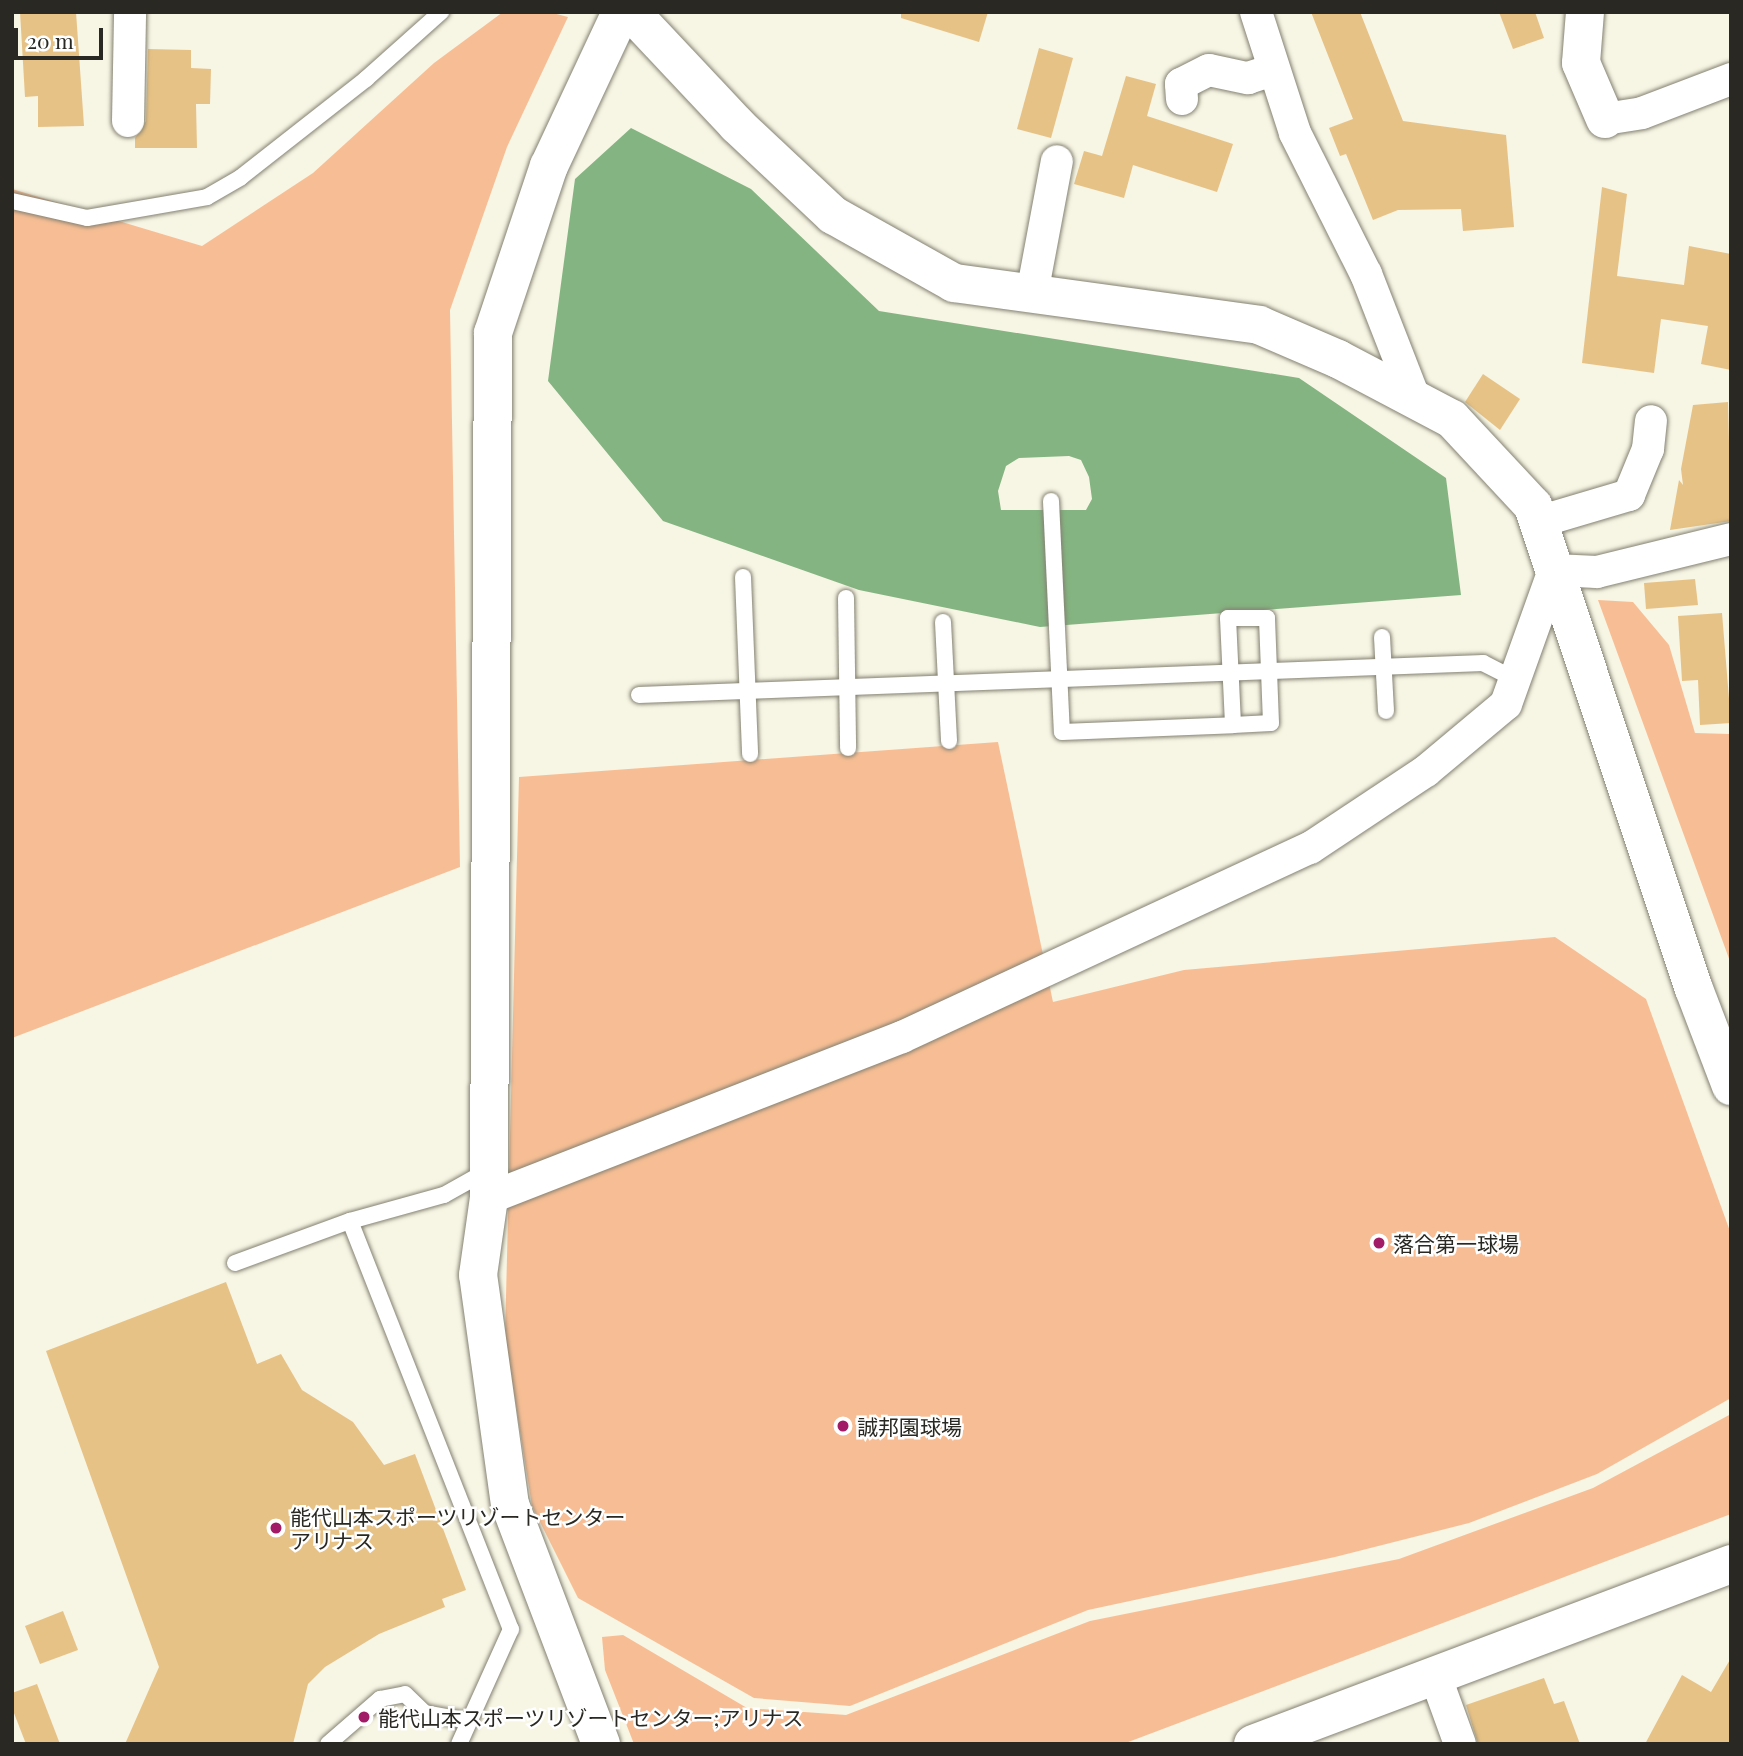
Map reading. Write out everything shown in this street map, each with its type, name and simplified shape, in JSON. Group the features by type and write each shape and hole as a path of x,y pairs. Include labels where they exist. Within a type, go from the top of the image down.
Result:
{"street":[{"path":"128,121 130,12"},
{"path":"601,1744 510,1505 478,1275 489,1184 493,333 549,166 621,12"},
{"path":"631,12 737,125 833,215 954,282 1259,325 1338,359 1452,419 1533,506 1694,989 1731,1086"},
{"path":"1256,12 1295,133 1366,274 1416,402"},
{"path":"1585,12 1581,63 1605,119 1642,113 1731,79"},
{"path":"1182,99 1181,84 1209,71 1248,78 1273,70"},
{"path":"1032,294 1057,161"},
{"path":"1538,522 1629,495 1647,449 1651,421"},
{"path":"1554,570 1597,572 1731,539"},
{"path":"489,1184 902,1037 1310,848 1426,771 1506,704 1554,570"},
{"path":"1253,1744 1731,1563"},
{"path":"1435,1675 1460,1744"}],"lane":[{"path":"12,201 87,218 207,197 241,177 356,87 441,12"},
{"path":"1051,501 1062,732 1271,723 1267,618 1228,618 1233,724"},
{"path":"743,577 750,754"},
{"path":"846,598 848,748"},
{"path":"943,622 949,741"},
{"path":"1382,637 1386,711"},
{"path":"639,695 1483,663 1515,679"},
{"path":"235,1263 350,1221 489,1184"},
{"path":"350,1221 511,1629 459,1744"},
{"path":"328,1744 380,1699 405,1694 425,1713 469,1721"}],"shaded area":[{"path":"503,12 549,12 568,17 507,147 450,310 460,867 12,1038 12,189 202,246 313,173 434,63"},
{"path":"631,128 751,189 879,311 1299,378 1446,478 1461,595 1040,627 859,590 663,521 548,381 575,179","holes":["1069,456 1081,460 1089,477 1092,499 1086,510 1001,510 998,491 1006,466 1019,458"]},
{"path":"1598,600 1633,602 1669,645 1695,733 1730,734 1731,964"},
{"path":"998,742 1053,1002 1184,970 1555,937 1646,999 1731,1234 1731,1398 1597,1474 1469,1523 1335,1557 1088,1610 850,1706 754,1698 578,1598 532,1506 505,1337 519,777"},
{"path":"1731,1414 1731,1514 1123,1744 634,1744 605,1670 602,1637 623,1635 747,1708 846,1715 1090,1621 1399,1559 1593,1488"}],"building":[{"path":"20,12 76,12 84,126 38,127 38,96 25,97"},
{"path":"901,12 988,12 979,42 901,18"},
{"path":"1311,12 1360,12 1403,121 1506,135 1514,227 1463,231 1461,209 1398,210 1373,220 1346,154 1340,156 1329,128 1353,119"},
{"path":"1499,12 1535,12 1544,38 1513,49"},
{"path":"1039,48 1073,58 1051,138 1017,129"},
{"path":"148,49 191,50 191,68 211,69 210,104 196,104 197,148 135,148 135,138 146,121"},
{"path":"1126,76 1156,84 1147,116 1233,144 1217,192 1133,165 1124,198 1074,184 1084,151 1102,156"},
{"path":"1602,187 1627,194 1617,276 1684,285 1689,246 1731,254 1731,370 1701,364 1708,326 1661,319 1654,373 1582,363"},
{"path":"1483,374 1520,399 1500,430 1465,402"},
{"path":"1728,402 1731,521 1670,530 1679,480 1683,485 1681,469 1693,405"},
{"path":"1695,579 1698,605 1646,609 1644,583"},
{"path":"1722,613 1731,723 1700,725 1698,680 1682,681 1678,616"},
{"name":"能代山本スポーツリゾートセンター アリナス","path":"226,1282 257,1364 281,1354 302,1390 353,1422 384,1465 415,1454 466,1590 442,1599 445,1607 379,1634 325,1667 308,1684 293,1744 125,1744 159,1667 46,1351"},
{"path":"63,1611 78,1650 40,1664 25,1626"},
{"path":"1731,1658 1731,1744 1645,1744 1682,1675 1711,1692"},
{"path":"1544,1678 1554,1704 1564,1701 1580,1744 1478,1744 1466,1705"},
{"path":"37,1684 60,1744 26,1744 12,1708 12,1693"}],"place":[{"name":"落合第一球場","path":"1379,1243"},
{"name":"誠邦園球場","path":"843,1426"},
{"name":"能代山本スポーツリゾートセンター アリナス","path":"276,1528"},
{"name":"能代山本スポーツリゾートセンター;アリナス","path":"364,1717"}]}
